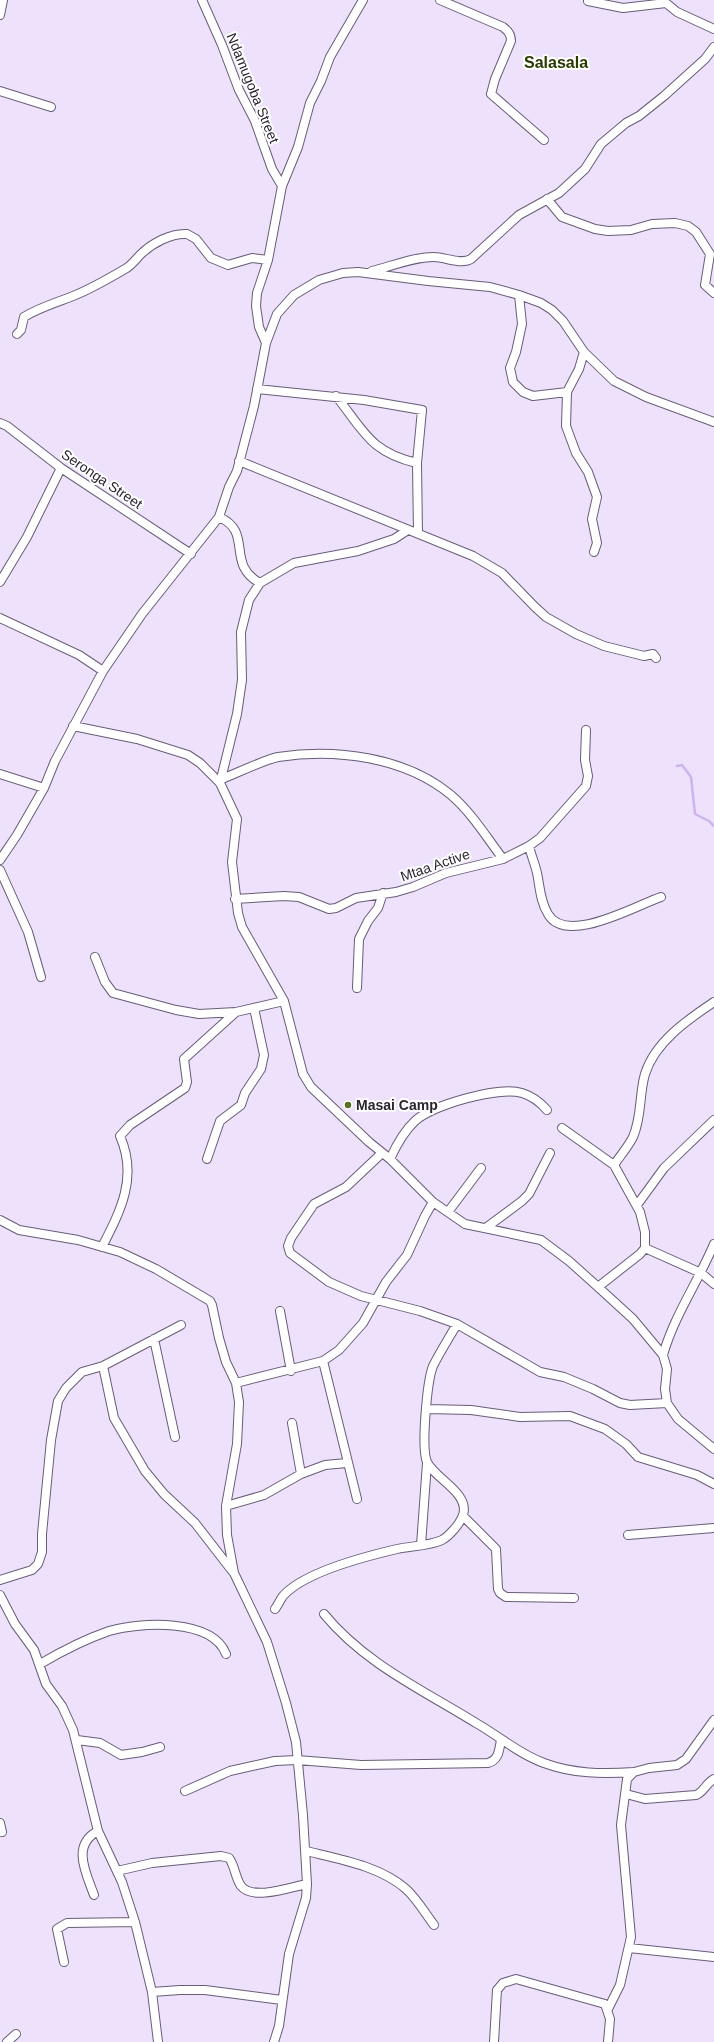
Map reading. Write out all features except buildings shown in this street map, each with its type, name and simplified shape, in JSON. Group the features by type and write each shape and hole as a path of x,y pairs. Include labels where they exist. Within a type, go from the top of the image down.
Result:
{"street":[{"path":"0,16 3,0"},
{"name":"Ndamugoba Street","path":"202,0 222,45 239,90 255,121 272,169 282,186"},
{"path":"266,343 259,327 256,306 257,293 268,260 282,186 298,148 310,103 321,81 330,57 363,0"},
{"path":"440,0 503,27 508,31 511,36 511,41 495,79 491,94 544,140"},
{"path":"588,1 623,8 666,3 677,12 714,29"},
{"path":"370,272 411,260 433,257 467,261 519,215 559,193 585,169 601,144 626,123 639,116 664,96 705,59 714,47"},
{"path":"0,91 51,107"},
{"path":"547,199 562,217 595,229 608,231 630,230 652,224 675,223 688,226 696,232 710,254 705,285 714,292"},
{"path":"17,334 21,330 24,317 30,313 46,305 74,296 100,283 125,269 147,250 169,236 187,234 196,239 211,258 228,265 252,258 268,260"},
{"path":"0,860 17,835 44,788 73,726 103,671 142,614 219,517 239,461 257,389 266,343 277,314 294,295 319,280 343,273 370,272 428,281 490,287 519,295 541,303 552,310 563,321 584,352 614,382 646,397 714,422"},
{"path":"519,295 522,324 516,352 510,368 513,382 523,392 533,396 567,392"},
{"path":"584,352 579,370 567,392 566,426 576,453 594,484 597,497 592,519 597,543 594,552"},
{"path":"257,389 336,396 422,410 417,463 418,533"},
{"path":"336,396 362,428 368,439 379,449 399,459 417,463"},
{"name":"Seronga Street","path":"0,423 7,426 61,468 191,554"},
{"path":"239,461 473,556 502,573 534,607 546,617 576,634 604,646 644,656 653,654 656,658"},
{"path":"0,582 27,537 61,468"},
{"path":"219,517 233,525 237,530 238,550 245,571 260,583"},
{"path":"221,781 232,729 237,714 242,680 241,632 249,600 260,583 294,563 358,552 394,539 408,530"},
{"path":"0,618 79,655 103,671"},
{"path":"73,726 137,739 188,755 221,781 238,819 232,862 235,899 242,927 284,1001 303,1074 311,1087 390,1159 433,1202 465,1224 487,1227 541,1240 598,1287 633,1319 663,1355 667,1369 665,1389 667,1403 678,1419 714,1449"},
{"name":"Mtaa Active","path":"235,899 284,896 298,897 329,909 336,908 356,898 413,887 459,869 503,859 529,846 540,838 586,786 588,776 584,760 586,730"},
{"path":"221,781 277,757 341,754 372,758 406,769 451,795 469,814 503,859"},
{"path":"0,774 44,788"},
{"path":"529,846 537,873 539,890 548,915 560,924 570,926 600,923 641,904 661,897"},
{"path":"0,870 28,932 41,977"},
{"path":"357,988 359,939 368,921 378,908 383,893"},
{"path":"95,957 105,982 113,993 147,1003 199,1014 236,1012 284,1001"},
{"path":"614,1165 633,1137 641,1106 640,1094 646,1072 658,1049 671,1034 714,1002"},
{"path":"207,1158 220,1121 241,1105 245,1093 262,1069 264,1055 254,1008"},
{"path":"102,1247 120,1212 128,1188 127,1152 120,1136 130,1125 185,1088 186,1082 184,1059 236,1012"},
{"path":"390,1159 398,1142 415,1121 431,1110 497,1091 521,1092 532,1097 547,1110"},
{"path":"637,1205 664,1168 714,1120"},
{"path":"562,1128 614,1165 637,1205 645,1232 645,1248 640,1254 598,1287"},
{"path":"382,1153 346,1187 314,1204 291,1238 288,1246 290,1253 329,1282 361,1296 420,1311 456,1324 531,1368 571,1380 620,1403 630,1406 667,1403"},
{"path":"487,1227 529,1194 550,1153"},
{"path":"448,1212 481,1168"},
{"path":"236,1383 291,1371 323,1361 339,1350 363,1323 386,1282 407,1255 433,1202"},
{"path":"0,1220 19,1230 78,1240 102,1247 156,1269 210,1301 226,1362 236,1383 239,1402 237,1444 226,1506 227,1535 234,1573"},
{"path":"663,1355 671,1329 701,1273 714,1244"},
{"path":"645,1248 701,1273 714,1284"},
{"path":"280,1311 291,1371"},
{"path":"420,1545 427,1462 424,1440 428,1383 433,1367 456,1324"},
{"path":"0,1580 32,1570 38,1564 42,1552 45,1494 58,1401 66,1388 82,1372 103,1366 181,1325"},
{"path":"154,1339 175,1436"},
{"path":"323,1361 357,1499"},
{"path":"103,1366 114,1418 145,1472 164,1494 195,1523 234,1573 268,1642 296,1742 306,1851 306,1898 289,1954 274,2042"},
{"path":"427,1409 471,1410 520,1417 570,1416 593,1423 605,1429 626,1444 638,1457 697,1475 714,1484"},
{"path":"292,1423 301,1474"},
{"path":"275,1609 284,1596 299,1583 322,1572 396,1550 441,1541 450,1534 463,1516 463,1505 460,1497 427,1462"},
{"path":"226,1506 264,1495 301,1474 325,1465 347,1463"},
{"path":"463,1516 496,1549 498,1589 500,1593 512,1597 574,1598"},
{"path":"628,1535 714,1528"},
{"path":"0,1595 15,1624 34,1650 46,1684 68,1716 77,1740 86,1789 98,1831 117,1872 135,1922 152,1992 158,2042"},
{"path":"324,1614 349,1641 393,1674 462,1714 501,1740 543,1763 563,1769 603,1774 634,1772 649,1768 677,1765 686,1759 714,1720"},
{"path":"40,1664 56,1655 110,1631 127,1627 167,1625 188,1627 211,1636 223,1647 226,1654"},
{"path":"77,1740 100,1743 121,1754 142,1752 160,1747"},
{"path":"185,1791 209,1779 237,1769 275,1761 298,1760 361,1765 488,1763 494,1761 496,1758 501,1740"},
{"path":"608,2009 620,1985 629,1948 631,1924 621,1824 627,1779 634,1772"},
{"path":"626,1794 645,1799 696,1795 714,1779"},
{"path":"0,1824 2,1832"},
{"path":"94,1895 83,1860 83,1850 89,1836 98,1831"},
{"path":"306,1851 338,1858 384,1873 406,1889 417,1900 434,1925"},
{"path":"117,1872 159,1862 221,1856 229,1858 233,1864 237,1880 242,1887 254,1893 268,1892 307,1884"},
{"path":"64,1962 57,1929 66,1923 135,1922"},
{"path":"629,1948 714,1957"},
{"path":"494,2042 497,1990 510,1980 521,1980 543,1988 605,2004 608,2009 610,2019 608,2042"},
{"path":"152,1992 205,1990 282,2000"},
{"path":"7,2042 16,2034"}],"waterway":[{"path":"677,766 682,765 691,777 695,814 709,821 714,826"}],"place":[{"name":"Masai Camp","path":"348,1105"}],"district":[{"name":"Salasala","path":"556,62"}]}
